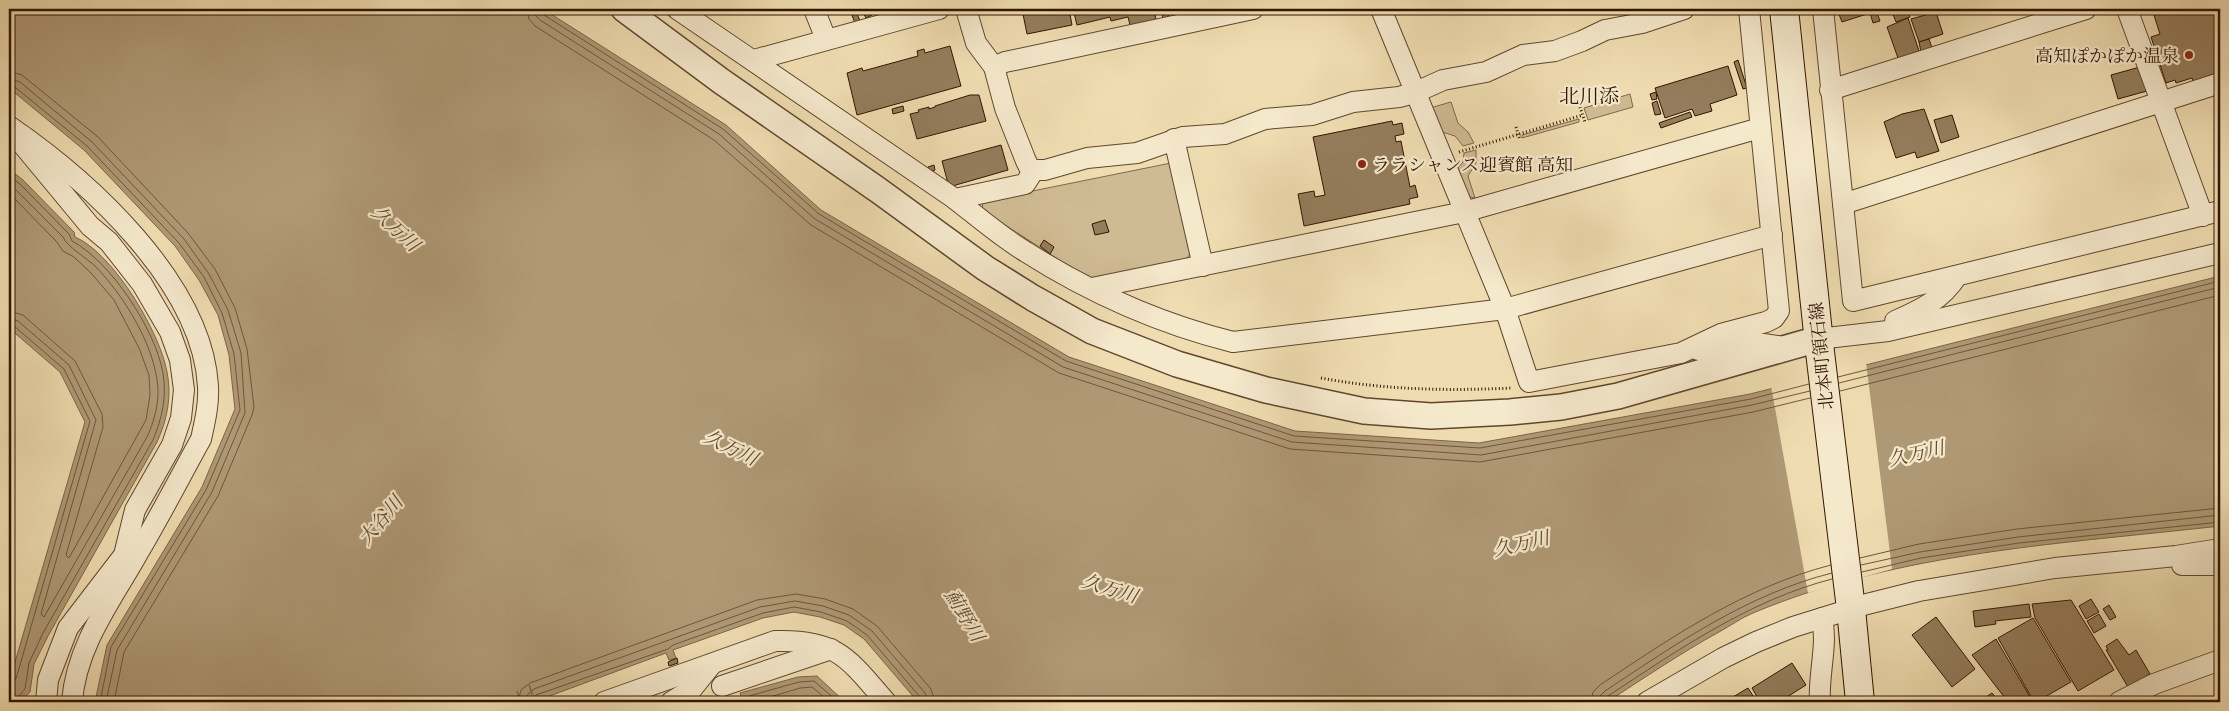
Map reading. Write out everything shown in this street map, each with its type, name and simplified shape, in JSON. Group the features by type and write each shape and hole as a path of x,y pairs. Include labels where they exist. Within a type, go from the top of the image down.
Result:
{"main road":[{"name":"北本町領石線","path":"1784,9 1819,345 1860,702"}],"street":[{"path":"677,9 955,199 1025,252 1092,288 1196,333 1233,342 1505,309 1772,235"},
{"path":"814,9 826,39"},
{"path":"754,60 939,9"},
{"path":"966,9 976,43 994,67 1005,108 1029,167 1034,170 1054,169 1087,158 1137,153 1174,139 1194,135 1225,134 1265,119 1312,116 1353,102 1399,97 1414,93 1443,80 1486,72 1523,55 1555,51 1606,30 1642,23 1684,9"},
{"path":"994,67 1005,62 1253,9"},
{"path":"1380,9 1505,309 1529,382 1681,353 1756,343 1786,347 1819,345 1869,332 1915,312 1947,292 1957,276"},
{"path":"1681,353 1721,334 1766,322 1774,318 1778,312 1779,303 1749,9"},
{"path":"1822,9 1853,301 2212,213 2163,102 2127,9"},
{"path":"1830,90 2086,9"},
{"path":"623,10 985,268 1032,298 1100,334 1176,364 1266,390 1373,412 1431,416 1561,407 1618,396 1755,358 1786,347"},
{"path":"1843,204 2220,83"},
{"path":"9,127 34,161 90,226 109,242 142,284 164,319 173,338 180,360 184,390 181,418 172,445 135,510 124,555 68,628 48,680 46,702"},
{"path":"9,127 44,151 82,184 152,258 185,308 197,338 208,386 207,412 201,439 140,551 92,633 77,670 72,702"},
{"path":"1092,288 1464,212 1760,128"},
{"path":"1174,139 1203,266"},
{"path":"955,199 1025,184 1034,170"},
{"path":"1869,332 1888,331 2220,253"},
{"path":"1647,702 1723,658 1756,642 1822,618 1850,603 2055,568 2164,557 2220,549"},
{"path":"2164,557 2167,564 2220,565"},
{"path":"1820,702 1819,690 1825,634 1822,618"},
{"path":"604,702 775,641 796,640 815,643 831,649 851,661 886,702"},
{"path":"722,686 831,649"},
{"path":"671,702 692,689 712,664"},
{"path":"2119,702 2154,684 2217,665"}],"path":[{"path":"1580,107 1585,122"},
{"path":"1441,157 1582,115"},
{"path":"1516,127 1520,140"},
{"path":"1315,377 1416,390 1516,388 1529,382"}],"shaded area":[{"path":"1630,94 1633,107 1588,120 1584,108"},
{"path":"1451,102 1458,123 1468,132 1474,143 1463,146 1455,136 1439,131 1430,108"},
{"path":"1579,119 1579,122 1522,138 1522,135"},
{"path":"1476,150 1476,163 1468,176 1475,198 1465,192 1456,170 1463,162 1464,153"},
{"path":"1171,163 1190,254 1185,261 1096,279 1087,278 982,210 983,201"}],"water":[{"path":"9,9 543,9 726,125 821,210 1069,357 1295,431 1479,443 1750,394 2220,276 2220,526 1983,553 1924,563 1866,576 1809,592 1744,617 1607,702 918,702 864,639 844,625 820,617 794,612 763,618 673,650 676,658 669,660 666,653 536,701 529,685 534,702 522,702 517,691 520,702 95,702 107,645 202,487 235,409 229,355 218,315 199,280 175,246 84,150 9,88"},
{"path":"9,169 23,180 74,232 75,237 90,246 119,276 145,316 155,336 163,355 169,390 166,417 157,442 48,636 34,664 30,692 20,702 9,700 9,683 85,422 60,372 9,328"},
{"path":"817,676 845,702 743,702 740,693 798,677"}],"pier":[{"path":"1866,362 1892,569 1808,593 1771,386"}],"building":[{"path":"855,9 860,21 855,23 850,10"},
{"path":"861,9 871,9 872,15 866,18"},
{"path":"1022,9 1069,9 1072,25 1027,34"},
{"path":"1073,9 1154,9 1156,20 1130,25 1128,17 1111,21 1110,17 1077,25"},
{"path":"1161,9 1167,9 1169,17 1163,18"},
{"path":"1837,9 1880,9 1876,10 1880,21 1873,23 1870,13 1842,22"},
{"path":"1891,9 1907,9 1910,17 1896,22"},
{"name":"高知ぽかぽか温泉","path":"2173,9 2220,9 2220,72 2193,82 2192,78 2176,83 2175,80 2166,83 2151,37 2160,34 2154,15"},
{"path":"1936,12 1943,34 1919,42 1911,19"},
{"path":"1908,18 1919,51 1898,58 1887,27"},
{"path":"1929,39 1932,48 1921,52 1919,42"},
{"path":"950,46 961,86 857,115 847,73 862,68 863,71 918,56 917,51 924,49 925,53"},
{"path":"1738,60 1747,88 1743,89 1734,62"},
{"path":"1728,66 1737,95 1710,104 1712,111 1695,116 1692,109 1665,118 1655,88"},
{"path":"2140,67 2147,91 2118,99 2111,75"},
{"path":"1656,92 1657,99 1652,100 1650,94"},
{"path":"970,95 979,95 986,121 917,139 910,114"},
{"path":"1657,101 1661,114 1655,115 1652,103"},
{"path":"903,106 904,111 893,114 892,109"},
{"path":"1924,109 1939,151 1917,158 1915,152 1896,158 1884,122 1902,114"},
{"path":"1690,112 1692,117 1661,128 1659,123"},
{"path":"1952,115 1959,137 1941,143 1934,120"},
{"name":"ララシャンス迎賓館 高知","path":"1392,121 1393,125 1402,123 1404,134 1395,136 1396,142 1401,141 1410,187 1415,185 1418,197 1409,199 1410,204 1304,226 1298,194 1314,191 1315,197 1325,195 1313,137"},
{"path":"1001,145 1008,170 949,187 942,161"},
{"path":"934,165 935,170 929,172 928,167"},
{"path":"1105,220 1109,232 1095,235 1092,224"},
{"path":"1044,240 1054,247 1050,254 1040,246"},
{"path":"2091,599 2099,612 2086,619 2079,606"},
{"path":"2071,600 2114,670 2078,691 2035,618 2032,604"},
{"path":"2029,604 2031,617 1995,621 1996,624 1975,627 1973,611"},
{"path":"2109,605 2116,617 2110,620 2103,609"},
{"path":"2099,614 2106,626 2094,633 2087,621"},
{"path":"1936,617 1975,669 1952,687 1912,635"},
{"path":"2033,618 2071,682 2036,702 2034,702 1998,638"},
{"path":"1996,639 2033,702 2008,702 1972,655"},
{"path":"2117,639 2129,655 2136,650 2150,674 2128,687 2106,650 2108,650 2106,646"},
{"path":"677,658 678,663 669,666 668,662"},
{"path":"1792,663 1806,685 1779,702 1760,702 1752,688"},
{"path":"1748,688 1757,702 1729,702 1728,700"},
{"path":"1992,693 1999,702 1979,702"},
{"path":"730,697 732,702 715,702"}],"place":[{"name":"高知ぽかぽか温泉","path":"2189,55"},
{"name":"ララシャンス迎賓館 高知","path":"1362,164"}],"district":[{"name":"北川添","path":"1589,95"}],"water label":[{"name":"久万川","path":"396,228"},
{"name":"久万川","path":"731,447"},
{"name":"久万川","path":"1916,453"},
{"name":"大谷川","path":"380,520"},
{"name":"久万川","path":"1521,543"},
{"name":"久万川","path":"1110,588"},
{"name":"薊野川","path":"965,615"}]}
